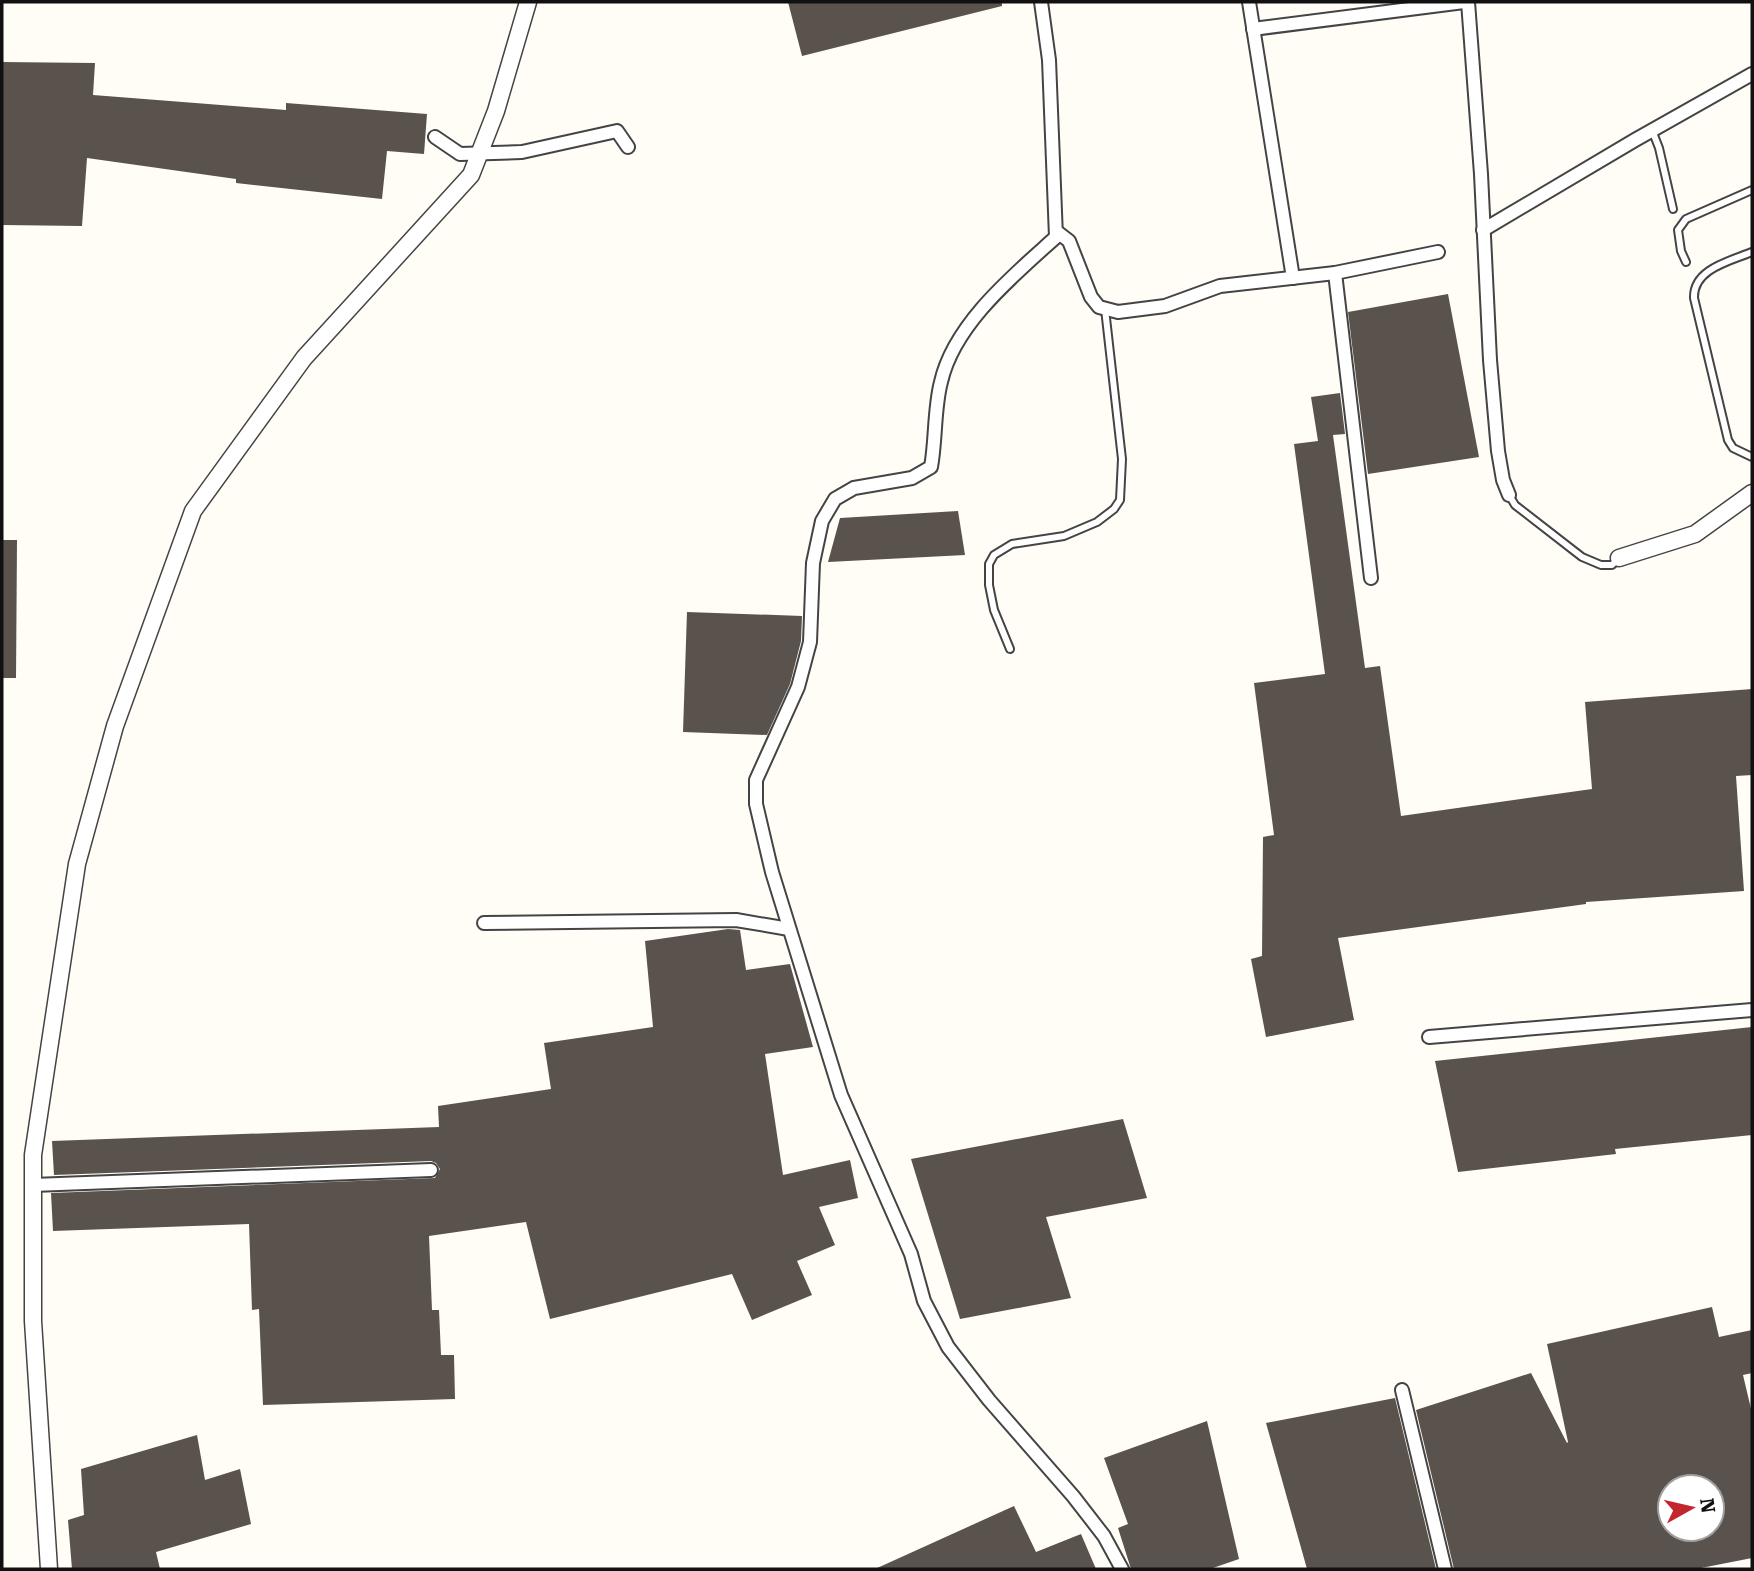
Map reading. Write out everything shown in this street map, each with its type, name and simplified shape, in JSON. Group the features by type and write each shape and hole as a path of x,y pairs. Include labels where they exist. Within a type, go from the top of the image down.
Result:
{"street":[{"path":"49,1569 33,1321 33,1154 77,863 115,726 192,511 304,358 471,174 496,111 528,2"},
{"path":"1041,2 1049,60 1056,237 1017,272 979,312 955,348 940,382 931,467 912,478 854,488 835,499 822,521 813,563 810,642 798,687 756,780 759,817 772,872 841,1095 911,1254 924,1301 948,1347 989,1400 1073,1496 1104,1536 1122,1569"},
{"path":"1249,2 1293,278"},
{"path":"1253,29 1466,2 1498,451 1503,480 1509,495"},
{"path":"1483,230 1651,130 1752,74"},
{"path":"435,137 460,154 522,152 617,131 628,148"},
{"path":"1056,231 1069,241 1091,297 1099,307 1118,312 1165,306 1220,286 1335,273 1438,252"},
{"path":"1335,273 1371,578"},
{"path":"1619,558 1695,534 1752,493"},
{"path":"484,923 736,920 789,929"},
{"path":"1429,1037 1752,1010"},
{"path":"33,1185 430,1170"},
{"path":"1402,1390 1445,1569"}],"lane":[{"path":"1651,130 1659,148 1673,209"},
{"path":"1686,262 1681,251 1678,230 1686,219 1752,190"},
{"path":"1752,252 1707,271 1694,288 1694,298 1728,440 1733,448 1752,457"},
{"path":"1010,649 994,610 989,585 989,564 994,555 1012,544 1064,536 1097,522 1114,509 1120,500 1122,459 1105,309"},
{"path":"1509,495 1515,505 1582,557 1601,565 1612,565 1619,558"}],"building":[{"path":"788,2 1002,2 1002,6 802,56"},
{"path":"2,62 95,63 93,95 286,110 286,103 427,114 424,154 387,151 382,199 236,183 236,179 87,158 82,226 2,225"},
{"path":"1448,294 1479,457 1368,474 1348,312"},
{"path":"1340,393 1345,434 1333,435 1365,668 1380,666 1401,816 1592,789 1585,702 1752,689 1752,775 1736,776 1744,891 1586,902 1338,938 1354,1020 1266,1037 1251,959 1262,956 1263,837 1274,835 1254,683 1325,674 1294,444 1318,441 1311,397"},
{"path":"958,511 965,555 828,562 840,518"},
{"path":"2,540 17,540 16,678 2,678"},
{"path":"687,612 802,616 801,641 790,684 767,735 683,732"},
{"path":"728,929 740,930 746,970 790,964 813,1047 765,1054 783,1175 850,1160 858,1198 819,1207 835,1245 797,1261 812,1295 752,1320 732,1274 550,1319 526,1222 429,1236 432,1310 439,1310 441,1355 454,1355 455,1399 263,1405 259,1309 252,1310 249,1224 53,1231 51,1193 435,1178 440,1169 431,1161 54,1175 52,1141 439,1127 438,1106 551,1089 544,1043 653,1027 645,941"},
{"path":"1752,1027 1752,1135 1615,1149 1616,1154 1458,1172 1435,1061"},
{"path":"1123,1119 1147,1198 1046,1217 1071,1298 960,1319 911,1159"},
{"path":"1712,1307 1719,1337 1752,1330 1752,1373 1743,1375 1752,1413 1752,1558 1696,1569 1454,1569 1416,1410 1531,1373 1568,1442 1547,1344"},
{"path":"1395,1398 1436,1569 1307,1569 1266,1423"},
{"path":"1207,1421 1239,1559 1210,1569 1131,1569 1118,1528 1128,1524 1104,1458"},
{"path":"197,1435 205,1480 240,1469 251,1524 156,1552 160,1569 72,1569 68,1520 84,1515 81,1469"},
{"path":"1014,1506 1036,1552 1081,1534 1096,1569 875,1569"}]}
